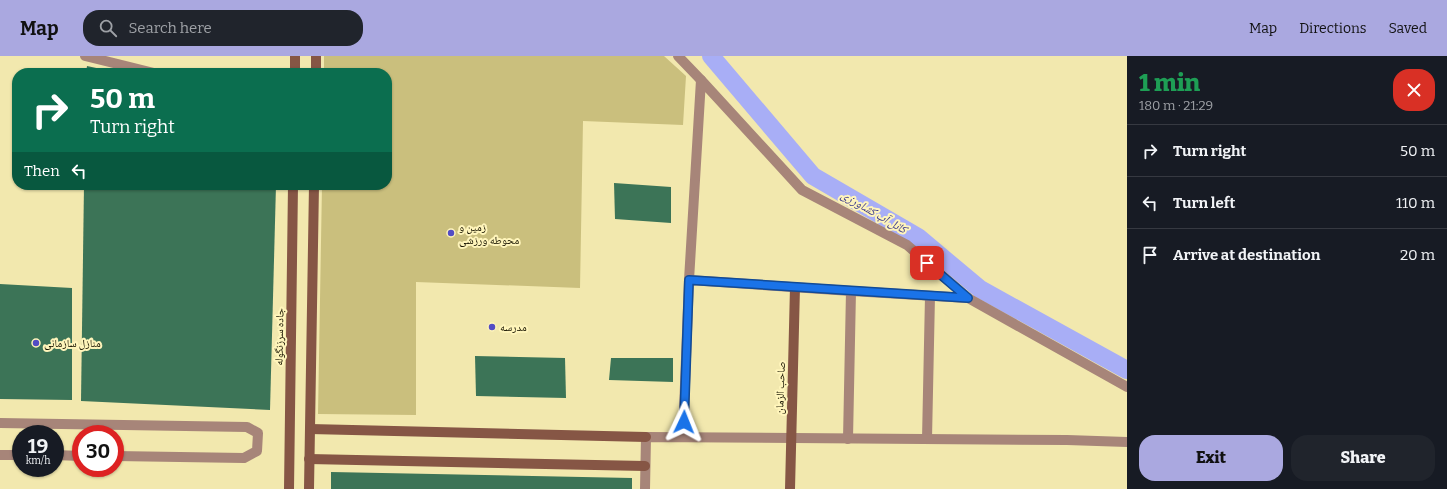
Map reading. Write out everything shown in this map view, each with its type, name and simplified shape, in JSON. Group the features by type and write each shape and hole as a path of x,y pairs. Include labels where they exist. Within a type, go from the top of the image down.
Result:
{"street":[{"path":"86,56 134,68"},
{"path":"295,56 295,68"},
{"path":"316,56 316,68"},
{"path":"678,56 802,190 907,245 968,298 1127,386"},
{"path":"684,437 689,280 701,80"},
{"name":"جاده سرزنگوله","path":"289,489 293,190"},
{"path":"309,489 314,190"},
{"path":"689,280 968,298"},
{"name":"صاحب الزمان","path":"790,489 794,287"},
{"path":"848,439 851,291"},
{"path":"927,439 930,296"},
{"path":"0,423 124,425"},
{"path":"124,425 247,427 258,433 257,451 244,458 124,456"},
{"path":"310,429 646,437 1067,440 1127,442"},
{"path":"645,489 646,437"},
{"path":"0,454 12,455"},
{"path":"310,459 645,466"}],"shaded area":[{"name":"زمین و محوطه ورزشی","path":"324,56 664,56 686,76 683,125 583,121 580,288 416,282 416,415 318,414 322,190 392,190 392,68 324,68"}],"building":[{"path":"614,183 671,187 671,223 615,219"},
{"path":"84,190 276,190 270,410 81,401"},
{"name":"منازل سازمانی","path":"0,284 72,288 72,400 0,399"},
{"path":"475,356 565,358 566,398 476,396"},
{"path":"611,358 673,358 673,382 609,380"},
{"path":"331,472 632,478 632,489 331,489"}],"waterway":[{"name":"کانل آب کشاورزی","path":"711,56 813,176 918,237 980,289 1127,370"}],"place":[{"name":"زمین و محوطه ورزشی","path":"451,233"},
{"name":"مدرسه","path":"492,327"},
{"name":"منازل سازمانی","path":"36,343"}],"route":[{"path":"684,422 689,280 968,298 927,263"}]}
